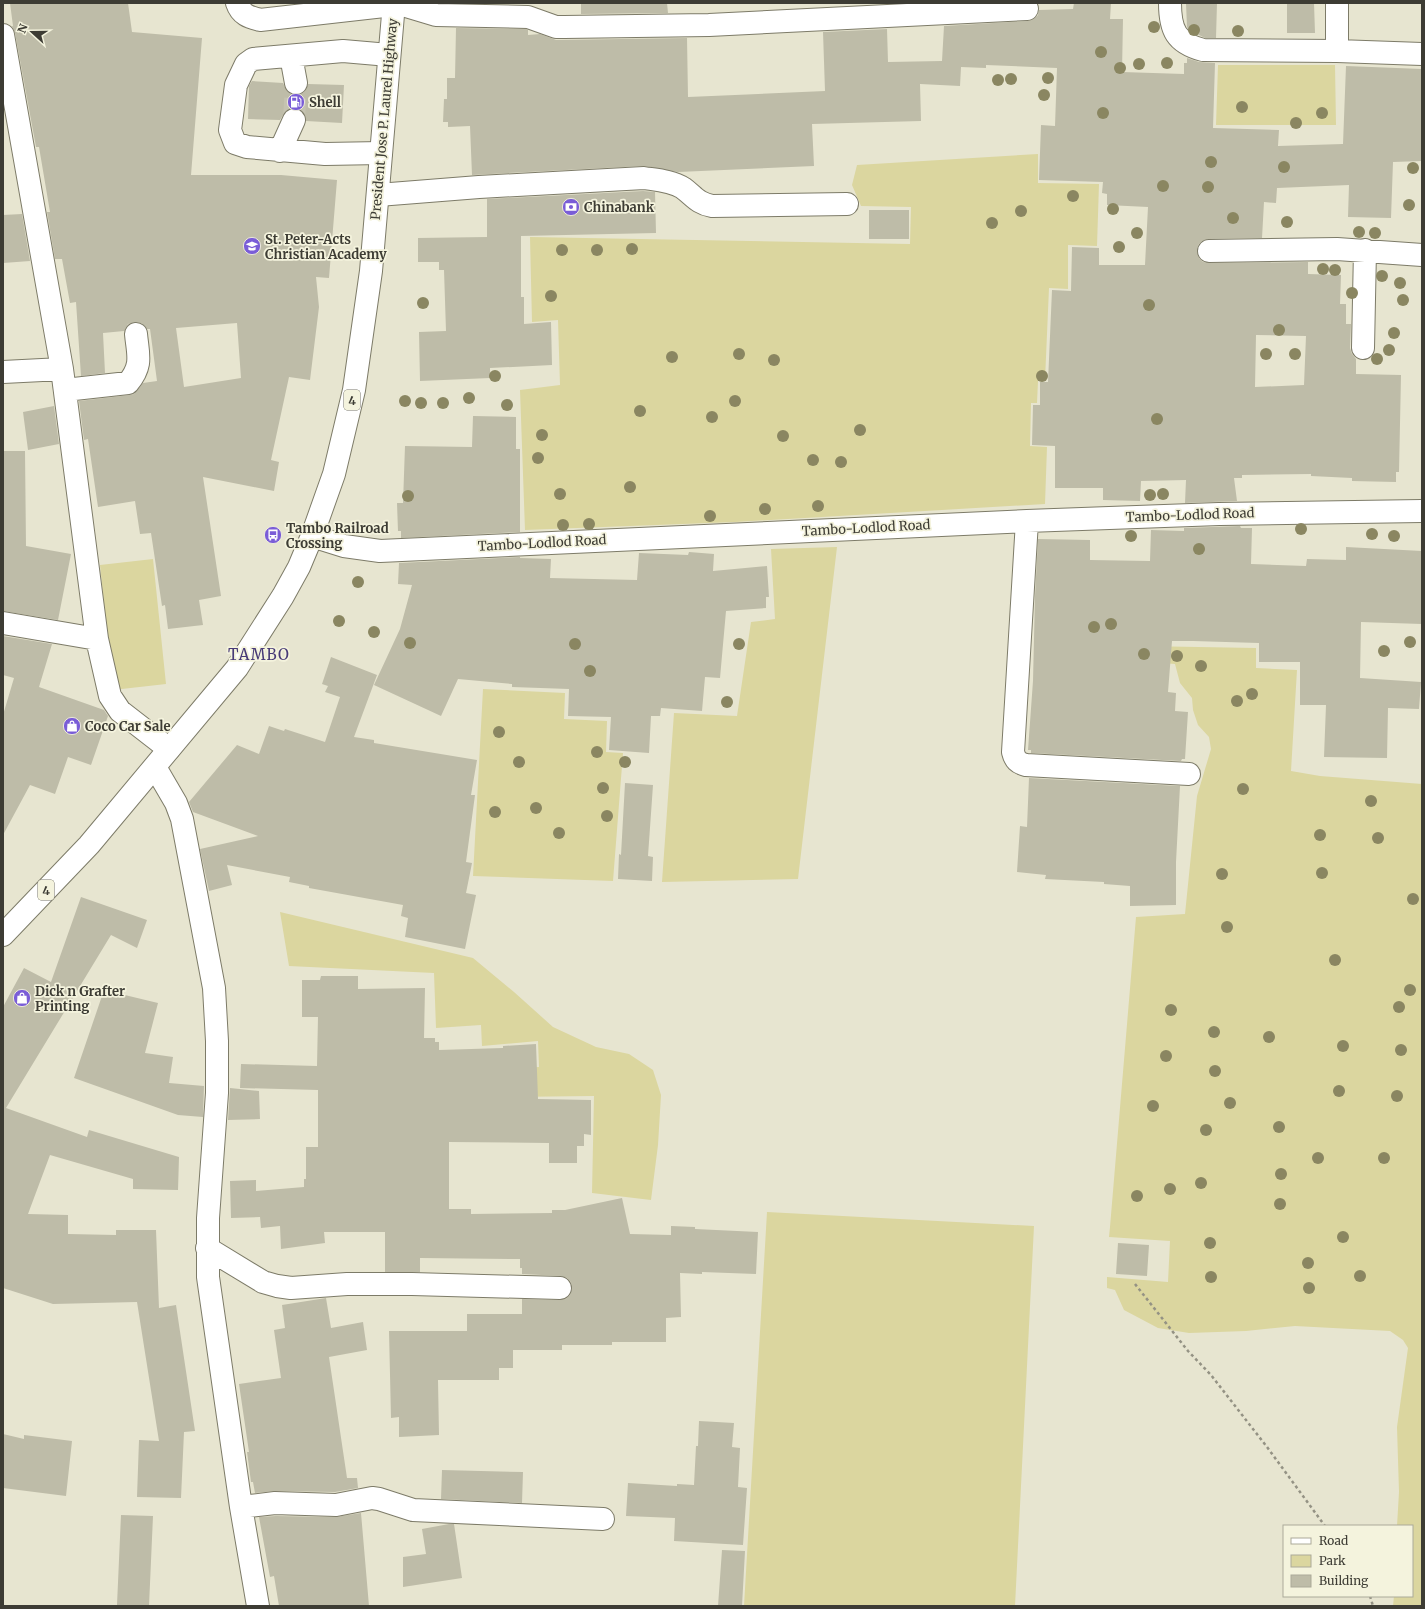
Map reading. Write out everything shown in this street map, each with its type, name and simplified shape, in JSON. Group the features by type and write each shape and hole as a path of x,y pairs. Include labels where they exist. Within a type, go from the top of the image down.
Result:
{"main road":[{"path":"237,3 242,12 249,17 260,20 394,4 436,15 528,16 556,27 709,25 1027,9"},
{"path":"1170,3 1170,18 1173,29 1181,40 1191,47 1203,50 1337,50 1422,54"},
{"path":"1337,3 1337,50"},
{"name":"President Jose P. Laurel Highway","path":"3,935 89,845 245,657 283,596 299,567 312,536 334,474 354,390 371,270 394,4"},
{"path":"3,35 63,379 97,639 110,696 120,711 169,749"},
{"path":"381,153 325,154 247,147 235,143 230,130 236,85 246,64 253,59 343,51 389,55"},
{"path":"291,56 296,83"},
{"path":"280,151 294,120"},
{"path":"378,195 479,187 644,178 671,182 683,188 694,199 703,204 712,206 847,204"},
{"path":"1209,251 1323,249 1365,250 1422,255"},
{"path":"1363,348 1365,250"},
{"path":"3,372 63,379 128,383 134,375 139,363 136,334"},
{"name":"Tambo-Lodlod Road","path":"312,536 350,548 380,551 1027,521 1226,514 1422,511"},
{"path":"1027,521 1013,752 1017,761 1026,765 1189,774"},
{"path":"3,623 97,639"},
{"path":"155,766 176,802 182,819 214,988 217,1041 217,1093 208,1248 208,1277 241,1507 258,1606"},
{"path":"208,1248 263,1282 291,1288 347,1284 560,1288"},
{"path":"241,1507 275,1503 336,1505 372,1498 413,1510 603,1520"}],"path":[{"path":"1135,1284 1188,1351 1220,1387 1267,1447 1324,1525"}],"green space":[{"path":"1218,65 1335,65 1336,125 1216,125"},
{"path":"1038,154 1038,183 1099,184 1097,246 1068,245 1068,289 1049,288 1045,380 1038,381 1037,403 1031,403 1030,446 1047,447 1045,504 735,522 525,530 520,390 560,385 558,320 532,322 530,237 910,244 911,207 861,206 852,185 857,165"},
{"path":"837,547 798,879 662,882 674,713 737,716 751,622 775,619 771,549"},
{"path":"153,559 166,684 113,690 100,565"},
{"path":"1141,646 1256,648 1256,668 1297,670 1291,771 1320,776 1422,784 1422,1606 1393,1606 1394,1597 1413,1597 1413,1525 1397,1525 1399,1492 1397,1427 1408,1348 1403,1340 1390,1331 1295,1326 1246,1331 1189,1333 1158,1328 1124,1310 1115,1290 1107,1288 1107,1277 1168,1282 1170,1241 1109,1237 1136,917 1185,914 1197,796 1211,749 1209,737 1198,725 1193,710 1192,698 1180,683 1175,664 1138,661"},
{"path":"483,689 565,693 564,719 607,721 606,752 623,753 613,881 473,876"},
{"path":"280,912 473,958 553,1027 596,1047 629,1054 653,1070 661,1095 658,1145 651,1200 592,1193 594,1096 506,1097 505,1069 539,1067 538,1041 482,1046 481,1025 436,1028 434,973 289,966"},
{"path":"767,1212 1034,1226 1015,1606 744,1606"}],"building":[{"path":"10,3 128,3 132,32 202,38 191,175 281,175 337,180 329,278 316,277 319,307 310,380 289,377 271,460 279,462 274,491 203,477 221,596 199,600 203,625 168,629 165,605 162,606 151,533 140,534 135,501 98,507 88,439 84,440 79,401 134,394 143,383 157,381 150,329 147,329 141,323 135,322 128,324 124,331 103,333 105,373 81,376 76,302 70,303 62,259 55,259 47,212 50,212 39,147 36,147","holes":["237,323 241,378 184,387 176,328"]},
{"path":"581,3 667,3 668,13 581,14"},
{"path":"1074,3 1111,3 1110,19 1123,19 1122,72 1184,74 1184,63 1187,63 1187,58 1199,62 1215,63 1213,128 1279,130 1278,146 1343,144 1346,66 1422,69 1422,161 1393,162 1391,218 1348,217 1349,185 1277,188 1276,203 1264,202 1262,238 1208,239 1202,241 1198,245 1197,251 1199,258 1203,262 1209,263 1308,262 1308,274 1341,275 1340,304 1346,304 1346,324 1351,324 1350,348 1356,359 1356,374 1401,375 1399,472 1396,472 1396,482 1352,481 1352,478 1311,476 1311,474 1242,475 1242,478 1234,478 1237,501 1185,503 1186,480 1141,481 1140,501 1103,500 1103,488 1055,488 1055,446 1032,445 1033,405 1040,405 1040,382 1048,382 1052,290 1071,291 1072,247 1099,248 1099,265 1145,265 1148,207 1107,205 1107,194 1102,193 1103,182 1039,180 1041,125 1055,126 1057,68 986,65 986,68 961,67 960,86 920,84 921,121 812,124 814,166 678,172 643,166 472,175 470,126 448,127 448,122 443,122 444,99 447,99 447,78 455,78 456,28 526,29 528,30 528,35 540,34 556,40 687,38 688,97 825,91 823,32 887,29 888,62 942,61 944,26 1028,21 1034,19 1038,15 1039,10 1073,9","holes":["1256,335 1306,336 1304,385 1255,387"]},
{"path":"1186,3 1217,3 1216,38 1205,38 1189,30 1187,27"},
{"path":"1287,3 1314,3 1315,33 1287,33"},
{"name":"Shell","path":"252,81 283,83 287,91 292,95 298,95 304,92 308,84 344,85 342,123 306,121 304,112 293,108 286,110 280,120 248,119 249,86"},
{"path":"643,191 655,192 656,233 521,236 521,297 524,297 524,324 551,322 552,365 490,368 490,378 420,381 419,332 446,331 444,270 439,270 439,262 418,262 418,238 487,237 487,199"},
{"path":"869,210 909,210 909,239 869,239"},
{"path":"22,214 30,261 3,263 3,215"},
{"path":"54,406 59,444 28,450 23,412"},
{"path":"473,416 516,417 516,449 520,449 520,532 401,538 401,531 398,531 397,503 403,503 405,446 472,447"},
{"path":"3,451 25,451 26,546 71,554 58,620 3,611"},
{"path":"1240,526 1241,528 1252,528 1251,564 1306,566 1307,559 1346,560 1346,547 1422,551 1422,624 1361,622 1360,678 1421,682 1419,709 1388,708 1387,758 1324,757 1326,705 1300,705 1300,662 1259,662 1259,643 1193,641 1172,641 1168,692 1176,693 1175,711 1188,712 1185,759 1182,759 1181,761 1031,753 1031,750 1028,750 1033,681 1038,539 1090,540 1090,560 1150,561 1151,530 1184,531 1184,528"},
{"path":"689,552 714,554 713,571 767,566 769,597 766,597 766,608 726,611 720,678 705,677 702,711 661,708 660,716 651,716 649,753 609,750 611,717 568,716 569,689 512,687 512,684 458,679 441,716 374,685 400,629 412,585 398,584 399,563 520,557 551,559 550,578 637,580 639,553 688,555"},
{"path":"3,636 52,644 39,687 104,710 108,716 91,765 68,757 55,794 30,785 3,835 3,715 14,678 3,675"},
{"path":"331,657 377,675 354,737 374,740 374,743 477,760 471,795 475,795 466,862 472,863 466,893 476,895 465,949 405,937 408,918 401,916 403,905 309,888 309,886 289,882 290,877 227,865 232,885 209,891 200,849 258,836 193,812 189,802 237,745 259,754 269,726 284,731 285,729 325,742 340,697 325,692 328,686 322,684"},
{"path":"1029,778 1180,786 1176,862 1176,905 1130,906 1130,886 1104,884 1104,882 1045,879 1046,875 1017,872 1020,826 1027,827"},
{"path":"625,783 653,785 648,856 653,857 652,881 618,879 619,854 621,855"},
{"path":"81,897 147,920 137,948 111,935 6,1108 87,1137 89,1130 179,1157 178,1190 133,1189 133,1179 50,1155 28,1214 68,1215 68,1234 116,1235 116,1230 156,1230 159,1308 176,1305 195,1431 184,1432 181,1498 137,1497 139,1440 159,1441 137,1302 53,1304 3,1288 3,1007 24,968 51,982"},
{"path":"321,976 358,976 358,989 425,988 424,1038 435,1038 435,1042 439,1042 439,1050 503,1048 503,1046 536,1044 538,1099 591,1100 591,1135 584,1134 584,1146 577,1146 577,1163 549,1163 549,1143 449,1142 449,1209 471,1209 471,1214 552,1213 552,1210 565,1210 622,1198 630,1234 671,1235 671,1226 695,1227 695,1229 758,1232 756,1274 702,1272 702,1274 680,1273 681,1317 666,1318 666,1342 612,1342 612,1345 562,1345 562,1350 513,1350 513,1368 499,1368 499,1380 438,1380 439,1435 399,1437 399,1417 391,1418 389,1331 467,1331 467,1314 522,1314 522,1299 566,1299 570,1295 572,1288 571,1282 567,1278 561,1276 522,1274 520,1259 420,1258 420,1272 385,1272 385,1232 324,1232 325,1243 281,1249 280,1226 261,1228 260,1217 231,1218 230,1181 256,1180 256,1191 304,1187 304,1179 306,1179 306,1147 318,1147 318,1090 240,1088 241,1064 317,1066 318,1017 302,1017 302,980 320,980"},
{"path":"104,990 158,1003 145,1053 173,1057 169,1083 204,1086 203,1117 178,1115 74,1078"},
{"path":"230,1088 259,1091 260,1119 228,1120"},
{"path":"1118,1243 1149,1245 1147,1276 1116,1274"},
{"path":"326,1298 331,1328 363,1322 367,1350 329,1357 347,1478 357,1478 358,1488 335,1492 275,1491 255,1493 253,1482 251,1482 247,1452 249,1452 239,1384 281,1378 274,1330 285,1328 282,1305"},
{"path":"699,1421 734,1423 732,1447 740,1448 738,1487 747,1488 743,1545 674,1541 675,1518 626,1516 628,1483 677,1486 677,1484 694,1485"},
{"path":"3,1434 24,1439 24,1435 72,1441 66,1496 3,1488"},
{"path":"442,1470 523,1472 522,1503 441,1499"},
{"path":"361,1513 369,1606 279,1606 274,1576 270,1577 259,1517 336,1517"},
{"path":"121,1515 153,1516 149,1606 117,1605"},
{"path":"454,1524 462,1578 403,1587 403,1557 426,1554 422,1529"},
{"path":"722,1550 745,1551 742,1606 718,1606"}],"tunnel":[{"path":"294,120 296,83"}],"place":[{"name":"Shell","path":"296,102"},
{"name":"Chinabank","path":"571,207"},
{"name":"St. Peter-Acts Christian Academy","path":"252,246"},
{"name":"Tambo Railroad Crossing","path":"273,535"},
{"name":"Coco Car Sale","path":"72,726"},
{"name":"Dick n Grafter Printing","path":"22,998"}],"district":[{"name":"TAMBO","path":"259,654"}]}
